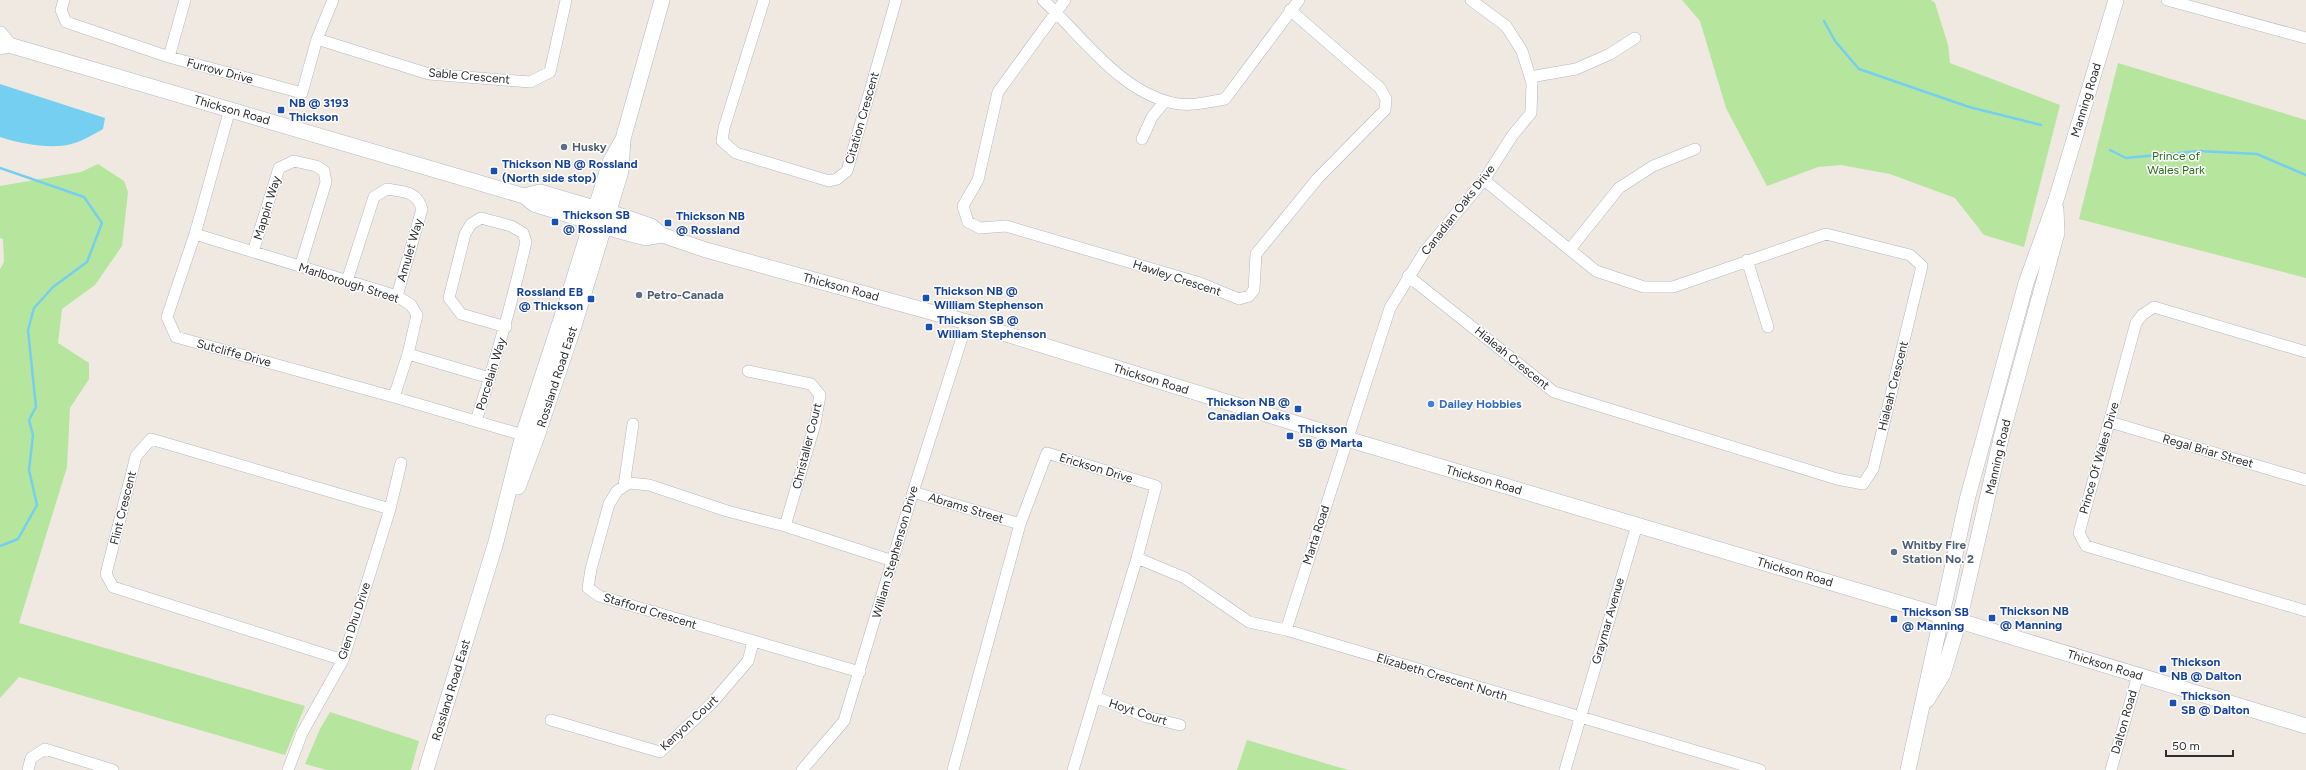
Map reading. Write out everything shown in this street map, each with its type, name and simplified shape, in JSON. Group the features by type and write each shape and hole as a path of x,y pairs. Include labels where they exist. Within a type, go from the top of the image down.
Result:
{"main road":[{"name":"Rossland Road East","path":"426,770 496,542 523,435 602,210 610,162 624,138 662,0"},
{"name":"Manning Road","path":"1908,770 1922,708 1929,668 1943,616 1967,500 2022,298 2056,200 2116,0"},
{"name":"Thickson Road","path":"0,34 5,46 230,109 524,196 534,204 597,224 646,238 662,235"},
{"name":"Thickson Road","path":"524,196 540,192 602,210 651,226 662,235 706,250 967,322 1347,439 1943,616 2306,726"},
{"name":"Manning Road","path":"1922,708 1943,674 1959,621 2002,434 2056,233 2056,200"},
{"name":"Rossland Road East","path":"496,542 536,439 597,224"}],"street":[{"name":"Furrow Drive","path":"64,0 61,10 66,22 169,57 302,94 317,39 333,0"},
{"path":"169,57 185,0"},
{"name":"Sable Crescent","path":"317,39 429,74 530,82 550,72 566,0"},
{"name":"Citation Crescent","path":"764,0 724,128 722,141 736,154 829,180 837,179 847,171 896,0"},
{"path":"1044,0 1114,70 1144,94 1174,104 1201,104 1225,99 1290,10 1299,0"},
{"path":"1057,13 1065,0"},
{"name":"Canadian Oaks Drive","path":"1347,439 1390,308 1408,276 1425,251 1484,180 1512,136 1531,112 1532,83 1522,51 1506,26 1472,0"},
{"path":"2167,0 2306,38"},
{"name":"Hawley Crescent","path":"1057,13 998,92 978,180 963,206 968,222 980,228 1006,226 1200,283 1239,299 1249,296 1254,290 1256,254 1318,178 1385,110 1386,99 1380,88 1290,10"},
{"path":"1530,76 1576,69 1610,54 1635,38"},
{"path":"1142,139 1152,117 1165,101"},
{"name":"Sutcliffe Drive","path":"230,109 195,234 168,317 176,337 394,397 523,435"},
{"path":"1571,248 1618,188 1653,166 1695,148"},
{"name":"Mappin Way","path":"253,252 279,168 294,161 316,166 324,171 326,182 300,267"},
{"name":"Hialeah Crescent","path":"1408,276 1554,392 1837,479 1863,484 1873,469 1922,266 1910,255 1826,234 1747,260 1673,287 1644,287 1596,271 1571,248 1484,180"},
{"name":"Amulet Way","path":"347,281 374,196 387,189 412,194 420,200 422,209 397,296"},
{"name":"Porcelain Way","path":"476,421 506,327 526,242 523,233 511,226 481,218 471,224 465,234 449,298 461,314 506,327"},
{"name":"Marlborough Street","path":"195,234 397,296 411,305 416,315 408,354 394,397"},
{"path":"1747,260 1768,327"},
{"name":"Prince Of Wales Drive","path":"2306,352 2154,307 2142,315 2136,323 2110,422 2078,533 2086,546 2306,612"},
{"name":"William Stephenson Drive","path":"805,769 844,721 913,492 967,322"},
{"path":"408,354 490,378"},
{"name":"Christaller Court","path":"748,371 811,384 820,395 815,424 785,526"},
{"name":"Regal Briar Street","path":"2110,422 2306,480"},
{"path":"624,486 634,424"},
{"name":"Flint Crescent","path":"343,660 113,587 106,574 136,456 151,439 390,509"},
{"name":"Marta Road","path":"1286,630 1347,439"},
{"name":"Erickson Drive","path":"953,770 1020,524 1047,453 1156,486 1137,558 1074,770"},
{"name":"Glen Dhu Drive","path":"288,770 302,733 343,660 390,509 401,463"},
{"path":"624,486 629,483 649,485 727,511 785,526 893,561"},
{"name":"Stafford Crescent","path":"624,486 617,491 610,504 591,569 588,588 599,596 860,672"},
{"name":"Abrams Street","path":"913,492 1020,524"},
{"name":"Graymar Avenue","path":"1565,770 1637,525"},
{"name":"Elizabeth Crescent North","path":"1137,558 1185,578 1249,622 1286,630 1760,770"},
{"name":"Kenyon Court","path":"551,720 660,752 712,702 748,661 753,642"},
{"name":"Dalton Road","path":"2111,770 2138,675"},
{"name":"Hoyt Court","path":"1095,697 1146,717 1180,725"},
{"path":"28,770 31,758 45,749 113,770"}],"green space":[{"path":"1682,0 1931,0 1935,3 1948,45 1950,63 2060,105 2024,247 1984,235 1955,198 1890,174 1841,165 1818,167 1767,186 1726,108 1700,21"},
{"name":"Prince of Wales Park","path":"2118,63 2306,120 2306,278 2079,219"},
{"path":"98,164 124,181 128,192 122,246 95,285 62,309 58,343 89,363 89,379 70,408 67,467 19,623 305,706 285,755 19,677 0,698 0,269 4,262 3,239 0,238 0,186 81,172"},
{"path":"330,712 419,741 411,770 327,770 305,764 320,729"},
{"path":"1247,740 1348,770 1237,770"}],"water":[{"path":"0,84 105,118 103,129 65,146 29,144 0,137"}],"waterway":[{"path":"1824,21 1835,41 1859,69 1969,107 2041,125"},
{"path":"2110,150 2126,158 2199,151 2257,154 2306,175"},
{"path":"0,168 84,197 102,223 87,262 53,287 34,308 28,330 36,407 29,420 33,435 29,470 37,505 18,539 0,546"}],"place":[{"name":"NB @ 3193 Thickson","path":"281,110"},
{"name":"Husky","path":"564,147"},
{"name":"Thickson NB @ Rossland (North side stop)","path":"494,171"},
{"name":"Thickson SB @ Rossland","path":"555,222"},
{"name":"Thickson NB @ Rossland","path":"668,223"},
{"name":"Petro-Canada","path":"639,295"},
{"name":"Thickson NB @ William Stephenson","path":"926,298"},
{"name":"Rossland EB @ Thickson","path":"591,299"},
{"name":"Thickson SB @ William Stephenson","path":"929,327"},
{"name":"Dailey Hobbies","path":"1431,404"},
{"name":"Thickson NB @ Canadian Oaks","path":"1298,409"},
{"name":"Thickson SB @ Marta","path":"1290,436"},
{"name":"Whitby Fire Station No. 2","path":"1894,552"},
{"name":"Thickson NB @ Manning","path":"1992,618"},
{"name":"Thickson SB @ Manning","path":"1894,619"},
{"name":"Thickson NB @ Dalton","path":"2163,669"},
{"name":"Thickson SB @ Dalton","path":"2173,703"}]}
